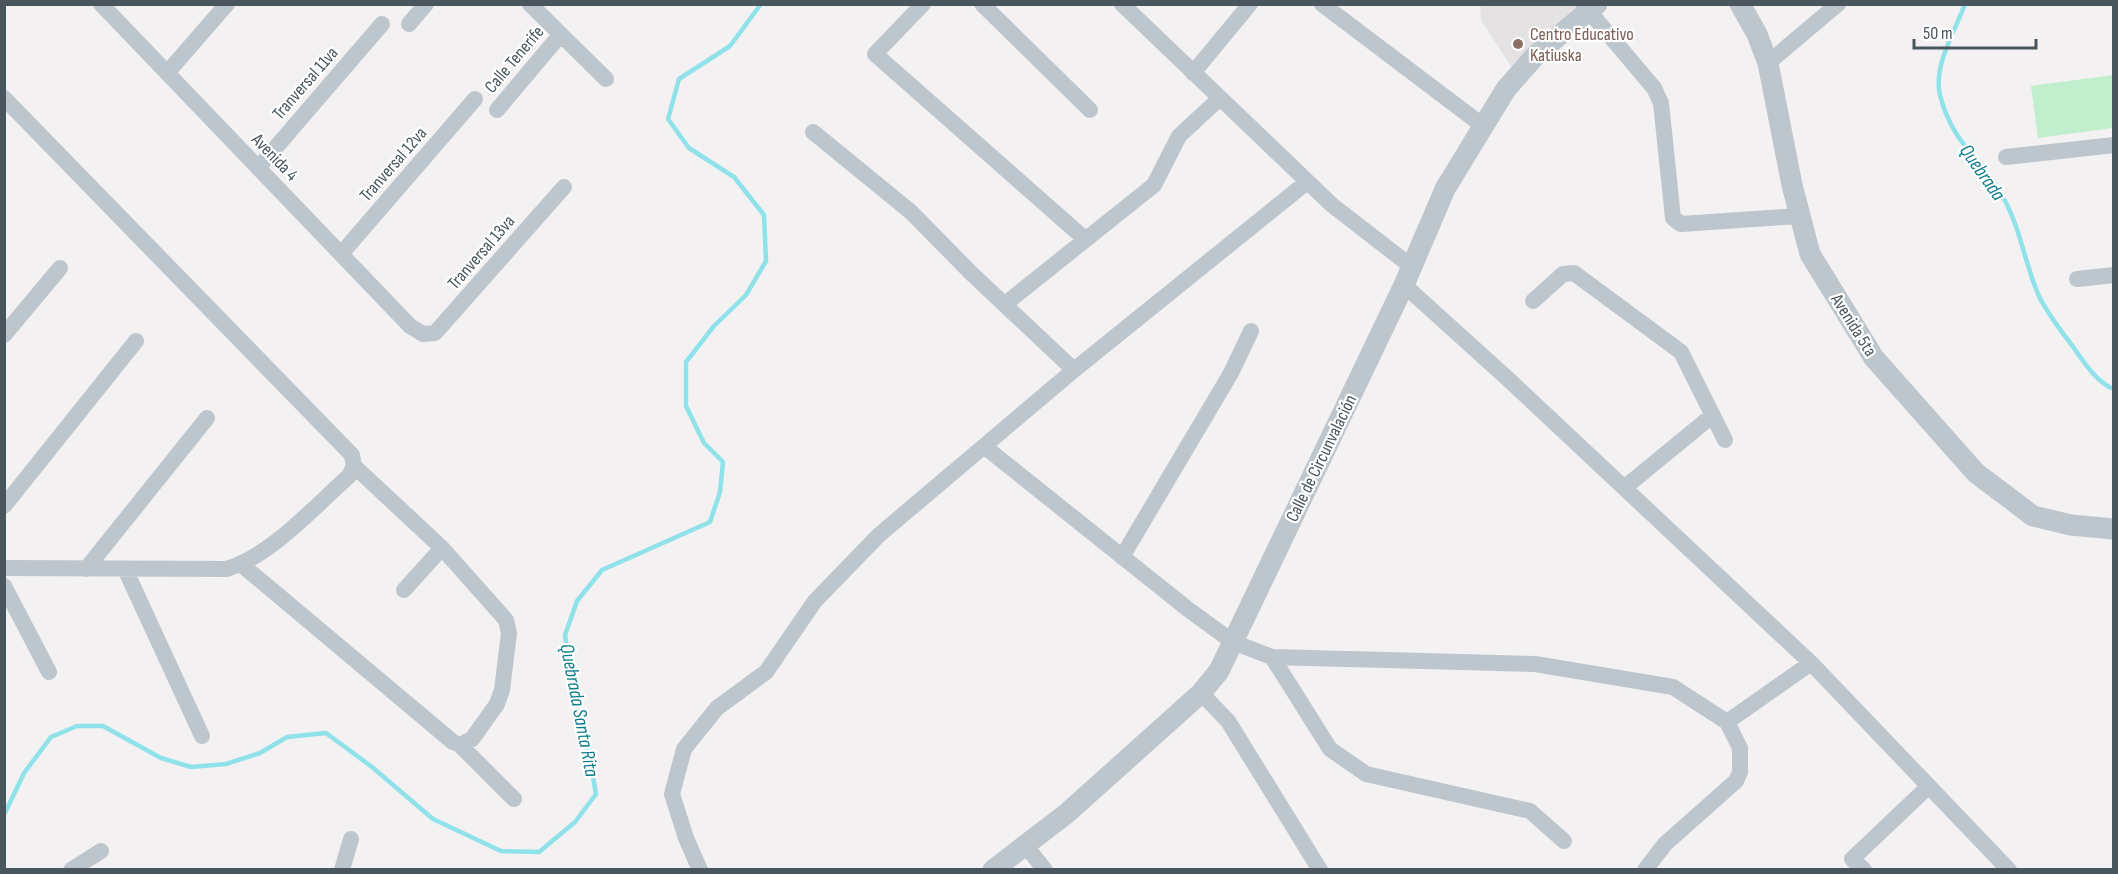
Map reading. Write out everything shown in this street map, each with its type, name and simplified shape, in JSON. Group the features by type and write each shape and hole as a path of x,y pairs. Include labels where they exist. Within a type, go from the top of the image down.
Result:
{"street":[{"name":"Avenida 4","path":"101,4 410,326 423,334"},
{"path":"167,73 227,4"},
{"path":"409,24 426,4"},
{"path":"530,4 606,79"},
{"path":"923,4 875,54 1085,239"},
{"path":"982,4 1090,110"},
{"path":"1122,4 1408,276 1624,488 1811,663 2009,870"},
{"path":"1193,73 1250,4"},
{"path":"1322,4 1482,125"},
{"name":"Avenida 5ta","path":"1740,4 1757,34 1768,63 1799,216 1810,254 1874,358 1976,473 2033,516 2071,525 2114,529"},
{"path":"1768,63 1838,4"},
{"path":"1589,7 1654,88 1661,103 1672,218 1676,223 1712,223 1799,216"},
{"name":"Calle de Circunvalación","path":"993,870 1066,814 1201,693 1219,671 1408,276 1445,189 1506,89 1537,54 1589,7"},
{"name":"Tranversal 11va","path":"258,168 382,24"},
{"name":"Calle Tenerife","path":"497,110 561,34"},
{"path":"4,98 352,455 354,466 350,476 261,554 242,565 226,569 4,568"},
{"path":"1005,304 1154,185 1179,136 1220,98"},
{"name":"Tranversal 12va","path":"341,254 475,99"},
{"path":"813,132 911,212 1074,369"},
{"path":"2006,157 2114,145"},
{"path":"700,870 686,838 672,794 684,749 717,708 766,672 815,601 879,535 1074,369 1307,182"},
{"name":"Tranversal 13va","path":"423,334 435,333 564,187"},
{"path":"4,335 60,268"},
{"path":"1533,301 1563,274 1574,273 1681,352 1725,440"},
{"path":"2078,279 2114,275"},
{"path":"1122,557 1231,373 1251,331"},
{"path":"4,506 136,341"},
{"path":"1624,488 1713,415"},
{"path":"86,569 207,418"},
{"path":"985,447 1233,642 1272,657 1535,664 1673,687 1727,722 1740,748 1740,772 1736,781 1665,844 1645,870"},
{"path":"354,466 442,548 499,609 509,633 502,690 497,704 472,739 460,745"},
{"path":"404,590 442,548"},
{"path":"242,565 453,742 460,745 514,799"},
{"path":"125,569 202,736"},
{"path":"4,586 49,672"},
{"path":"1272,657 1329,749 1366,774 1530,811 1564,841"},
{"path":"1727,722 1811,663"},
{"path":"1201,693 1228,721 1320,870"},
{"path":"1864,870 1852,859 1929,786"},
{"path":"342,870 351,839"},
{"path":"1025,845 1045,870"},
{"path":"71,870 102,851"}],"shaded area":[{"name":"Centro Educativo Katiuska","path":"1480,5 1575,5 1580,10 1512,68 1481,20"}],"green space":[{"path":"2113,75 2113,128 2038,138 2031,86"}],"waterway":[{"name":"Quebrada Santa Rita","path":"4,815 24,773 51,737 77,726 103,726 161,758 191,767 226,764 260,753 287,737 326,733 372,767 433,819 501,851 539,852 575,822 596,794 588,749 572,691 565,635 577,601 602,570 710,522 720,492 723,462 704,443 686,406 686,362 714,326 746,295 766,261 764,215 734,177 689,148 668,119 679,79 730,46 761,4"},
{"name":"Quebrada","path":"1965,4 1942,61 1939,84 1945,112 1960,139 1996,185 2010,210 2033,282 2046,309 2092,373 2114,389"}],"place":[{"name":"Centro Educativo Katiuska","path":"1518,44"}]}
